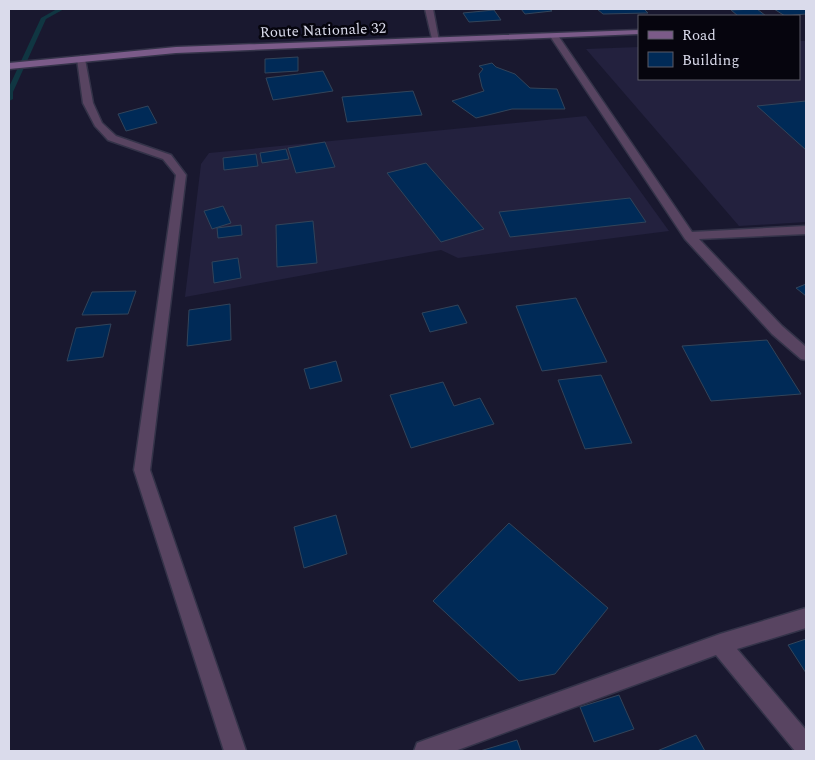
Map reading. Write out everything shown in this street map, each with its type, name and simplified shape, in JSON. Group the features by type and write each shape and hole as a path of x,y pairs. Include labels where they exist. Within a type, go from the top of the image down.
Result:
{"street":[{"path":"429,9 436,40"},
{"name":"Route Nationale 32","path":"9,66 176,50 638,32"},
{"path":"554,36 689,236 777,330 806,355"},
{"path":"81,59 88,103 98,124 112,138 167,157 182,176 142,470 235,751"},
{"path":"689,236 806,230"},
{"path":"426,751 720,644 806,618"},
{"path":"720,644 806,747"}],"shaded area":[{"path":"800,41 806,41 806,222 739,226 586,49 638,47 638,80 800,80"},
{"path":"586,116 669,231 458,258 441,250 185,297 201,164 209,153"}],"building":[{"path":"521,9 549,9 552,11 525,14"},
{"path":"597,9 644,9 648,13 603,14"},
{"path":"757,9 765,15 737,15 731,10"},
{"path":"774,9 806,9 806,14 783,15"},
{"path":"494,10 501,20 469,22 463,13"},
{"path":"298,57 298,71 265,73 265,59"},
{"path":"492,63 496,67 515,74 530,88 557,89 565,109 512,109 476,118 452,101 484,91 479,74 483,69 479,66"},
{"path":"323,71 333,91 273,100 266,78"},
{"path":"413,91 422,115 347,122 342,97"},
{"path":"806,101 806,150 757,106"},
{"path":"148,106 157,123 126,131 118,114"},
{"path":"325,142 335,167 296,173 288,148"},
{"path":"286,149 289,159 262,163 260,153"},
{"path":"256,154 258,166 224,170 223,158"},
{"path":"426,163 484,229 441,242 387,173"},
{"path":"630,198 646,222 510,237 499,212"},
{"path":"223,206 231,223 212,229 204,211"},
{"path":"313,221 317,263 277,267 276,225"},
{"path":"241,225 242,235 218,238 217,228"},
{"path":"238,258 241,278 214,283 212,262"},
{"path":"806,284 806,296 796,288"},
{"path":"136,291 128,314 82,315 92,292"},
{"path":"576,298 607,362 542,371 516,306"},
{"path":"230,304 231,340 187,346 189,310"},
{"path":"458,305 467,323 430,332 422,313"},
{"path":"111,324 103,357 67,361 76,328"},
{"path":"767,340 801,394 711,401 682,346"},
{"path":"336,361 342,381 310,389 304,369"},
{"path":"601,375 632,443 585,449 558,380"},
{"path":"443,382 454,406 480,398 494,424 411,448 390,395"},
{"path":"336,515 347,554 304,568 294,527"},
{"path":"509,523 608,608 555,674 519,681 433,601"},
{"path":"806,639 806,673 788,645"},
{"path":"619,695 634,729 594,742 580,707"},
{"path":"696,735 705,751 657,751"},
{"path":"517,740 521,751 480,751"}],"waterway":[{"path":"9,99 10,92 44,18 61,9"}]}
